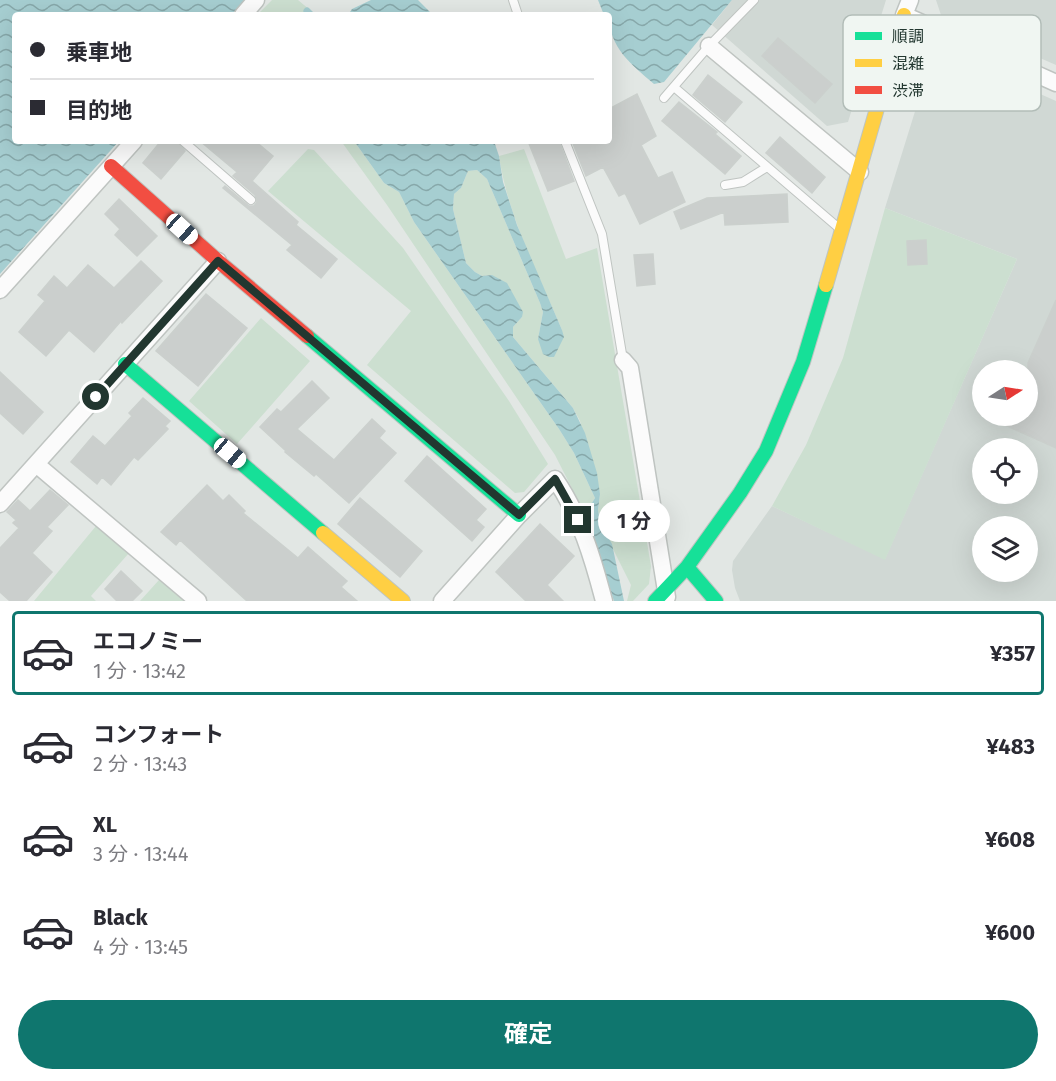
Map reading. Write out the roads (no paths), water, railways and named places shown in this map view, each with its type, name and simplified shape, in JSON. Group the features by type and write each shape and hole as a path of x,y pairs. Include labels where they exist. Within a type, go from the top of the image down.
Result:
{"street":[{"path":"246,12 256,0"},
{"path":"907,8 921,15"},
{"path":"709,46 860,172"},
{"path":"1041,75 1056,83"},
{"path":"663,597 740,493 766,451 803,362 877,111"},
{"path":"0,290 131,144"},
{"path":"111,166 218,261 519,515"},
{"path":"0,504 218,261"},
{"path":"623,360 630,368 663,597"},
{"path":"126,364 403,601"},
{"path":"36,464 198,601"},
{"path":"442,601 519,515 555,479 578,520 604,601"},
{"path":"687,567 716,601"}],"lane":[{"path":"664,98 709,46 754,0"},
{"path":"674,87 842,231"},
{"path":"186,144 251,200"},
{"path":"566,144 602,234 623,360"},
{"path":"725,185 743,182 767,167"}],"water":[{"path":"0,0 245,0 234,12 12,12 12,144 116,144 0,274"},
{"path":"371,0 418,0 430,12 350,12"},
{"path":"598,0 732,0 664,82 654,84 630,62 617,46 612,34 612,12 603,12"},
{"path":"356,144 495,144 503,182 517,225 564,337 554,357 543,354 538,339 543,312 540,303 487,179 477,170 468,171 461,188 454,194 453,209 466,263 482,276 492,275 507,283 523,312 522,317 513,327 513,337 573,408 585,433 597,473 600,523 612,544 624,601 614,601 585,514 595,498 574,453 414,222 399,192 384,183"}]}
